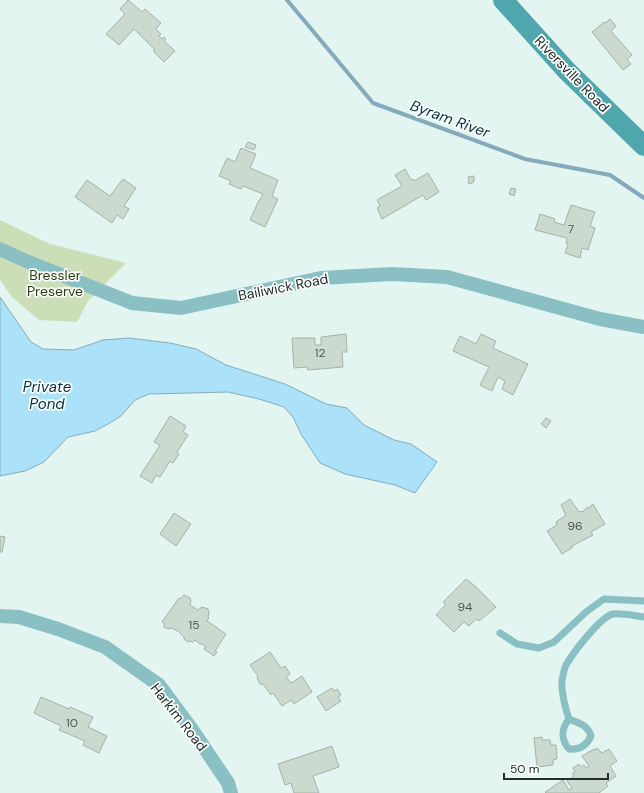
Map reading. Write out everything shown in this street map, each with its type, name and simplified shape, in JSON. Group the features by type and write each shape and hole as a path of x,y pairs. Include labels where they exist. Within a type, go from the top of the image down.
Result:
{"street":[{"name":"Riversville Road","path":"503,0 567,71 641,139"},
{"name":"Bailiwick Road","path":"0,249 26,261 132,303 181,308 321,278 392,274 446,277 600,319 644,327"},
{"name":"Harkim Road","path":"0,616 19,617 58,629 105,647 159,685 193,731 228,783 231,793"}],"lane":[{"path":"500,633 517,644 539,648 554,642 586,612 604,599 644,601"},
{"path":"569,719 562,680 566,666 580,646 593,629 604,619 613,614 644,617"},
{"path":"569,719 582,724 590,730 592,736 589,742 582,748 574,750 569,749 565,744 563,733 564,726 569,719"}],"green space":[{"name":"Bressler Preserve","path":"0,220 50,244 126,263 88,301 77,322 39,320 12,297 0,280"}],"water":[{"name":"Private Pond","path":"0,297 31,342 43,349 74,350 103,340 129,338 170,343 196,349 226,365 285,384 326,404 347,408 364,425 394,440 411,444 437,462 415,493 395,485 345,474 320,463 301,434 293,417 284,407 259,399 228,392 149,394 135,400 121,416 95,431 68,437 44,462 25,471 0,476"}],"building":[{"path":"128,0 142,12 145,9 161,23 156,29 161,34 159,36 162,39 164,37 166,39 164,41 175,51 164,62 153,51 155,50 134,29 119,45 106,34 125,14 120,9"},
{"path":"610,19 616,26 611,31 632,55 627,59 631,64 623,70 592,32"},
{"path":"248,142 256,145 254,150 245,147"},
{"path":"241,148 256,154 250,168 278,180 272,196 278,199 265,227 250,220 263,194 243,186 241,189 229,184 231,181 219,176 227,158 235,162"},
{"path":"405,169 411,180 413,179 414,181 428,173 439,192 426,200 423,195 382,219 377,208 380,206 377,200 402,186 395,175"},
{"path":"474,176 474,182 469,184 468,177"},
{"path":"123,179 136,188 124,206 129,209 123,219 117,215 112,223 75,197 87,180 110,196"},
{"path":"511,188 516,189 514,196 509,194"},
{"path":"571,205 595,212 590,226 595,228 588,250 582,248 580,258 565,253 568,244 566,243 567,238 535,230 540,214 555,219 554,222 564,225"},
{"path":"346,334 347,352 342,352 343,367 308,370 307,367 294,368 292,338 315,338 315,345 321,345 321,337"},
{"path":"481,334 496,341 493,348 528,364 513,395 502,389 505,381 498,377 492,391 480,385 489,367 453,351 460,336 476,344"},
{"path":"170,416 186,426 183,432 188,435 177,452 179,454 173,463 170,461 160,477 156,475 152,483 140,476 160,445 154,442"},
{"path":"546,418 551,421 546,428 541,424"},
{"path":"570,499 579,512 584,511 587,507 588,508 593,504 605,524 591,532 593,535 572,546 573,547 562,554 547,531 557,525 556,522 566,515 561,505"},
{"path":"174,513 191,524 176,546 160,534"},
{"path":"0,536 5,537 2,552 0,552"},
{"path":"466,579 496,607 479,621 476,619 469,626 464,622 454,632 436,615 446,604 443,602"},
{"path":"184,595 190,598 190,605 198,610 202,607 208,609 209,618 207,621 226,634 215,651 217,652 214,656 204,649 206,646 195,640 193,642 188,642 178,631 164,627 164,623 162,622 179,598 180,599"},
{"path":"270,652 281,668 285,666 290,674 286,677 291,683 302,676 312,692 294,704 291,700 282,706 273,693 271,695 263,684 260,684 257,678 258,676 250,665"},
{"path":"332,688 334,691 337,689 341,695 338,697 341,701 326,711 317,697"},
{"path":"41,697 93,717 88,727 107,736 99,753 83,745 85,741 59,730 61,726 34,713"},
{"path":"542,737 542,740 550,740 551,745 556,745 557,759 553,760 553,765 537,767 534,738"},
{"path":"332,746 339,767 313,776 319,793 294,793 291,783 285,785 278,764"},
{"path":"597,748 602,753 609,749 617,761 610,766 616,776 606,783 608,786 599,793 545,792 563,780 569,790 572,788 567,781 574,776 572,774 575,772 573,768 579,764 581,767 584,765 586,768 589,766 582,756"}],"waterway":[{"name":"Byram River","path":"287,0 373,103 525,159 610,175 644,198"}]}
